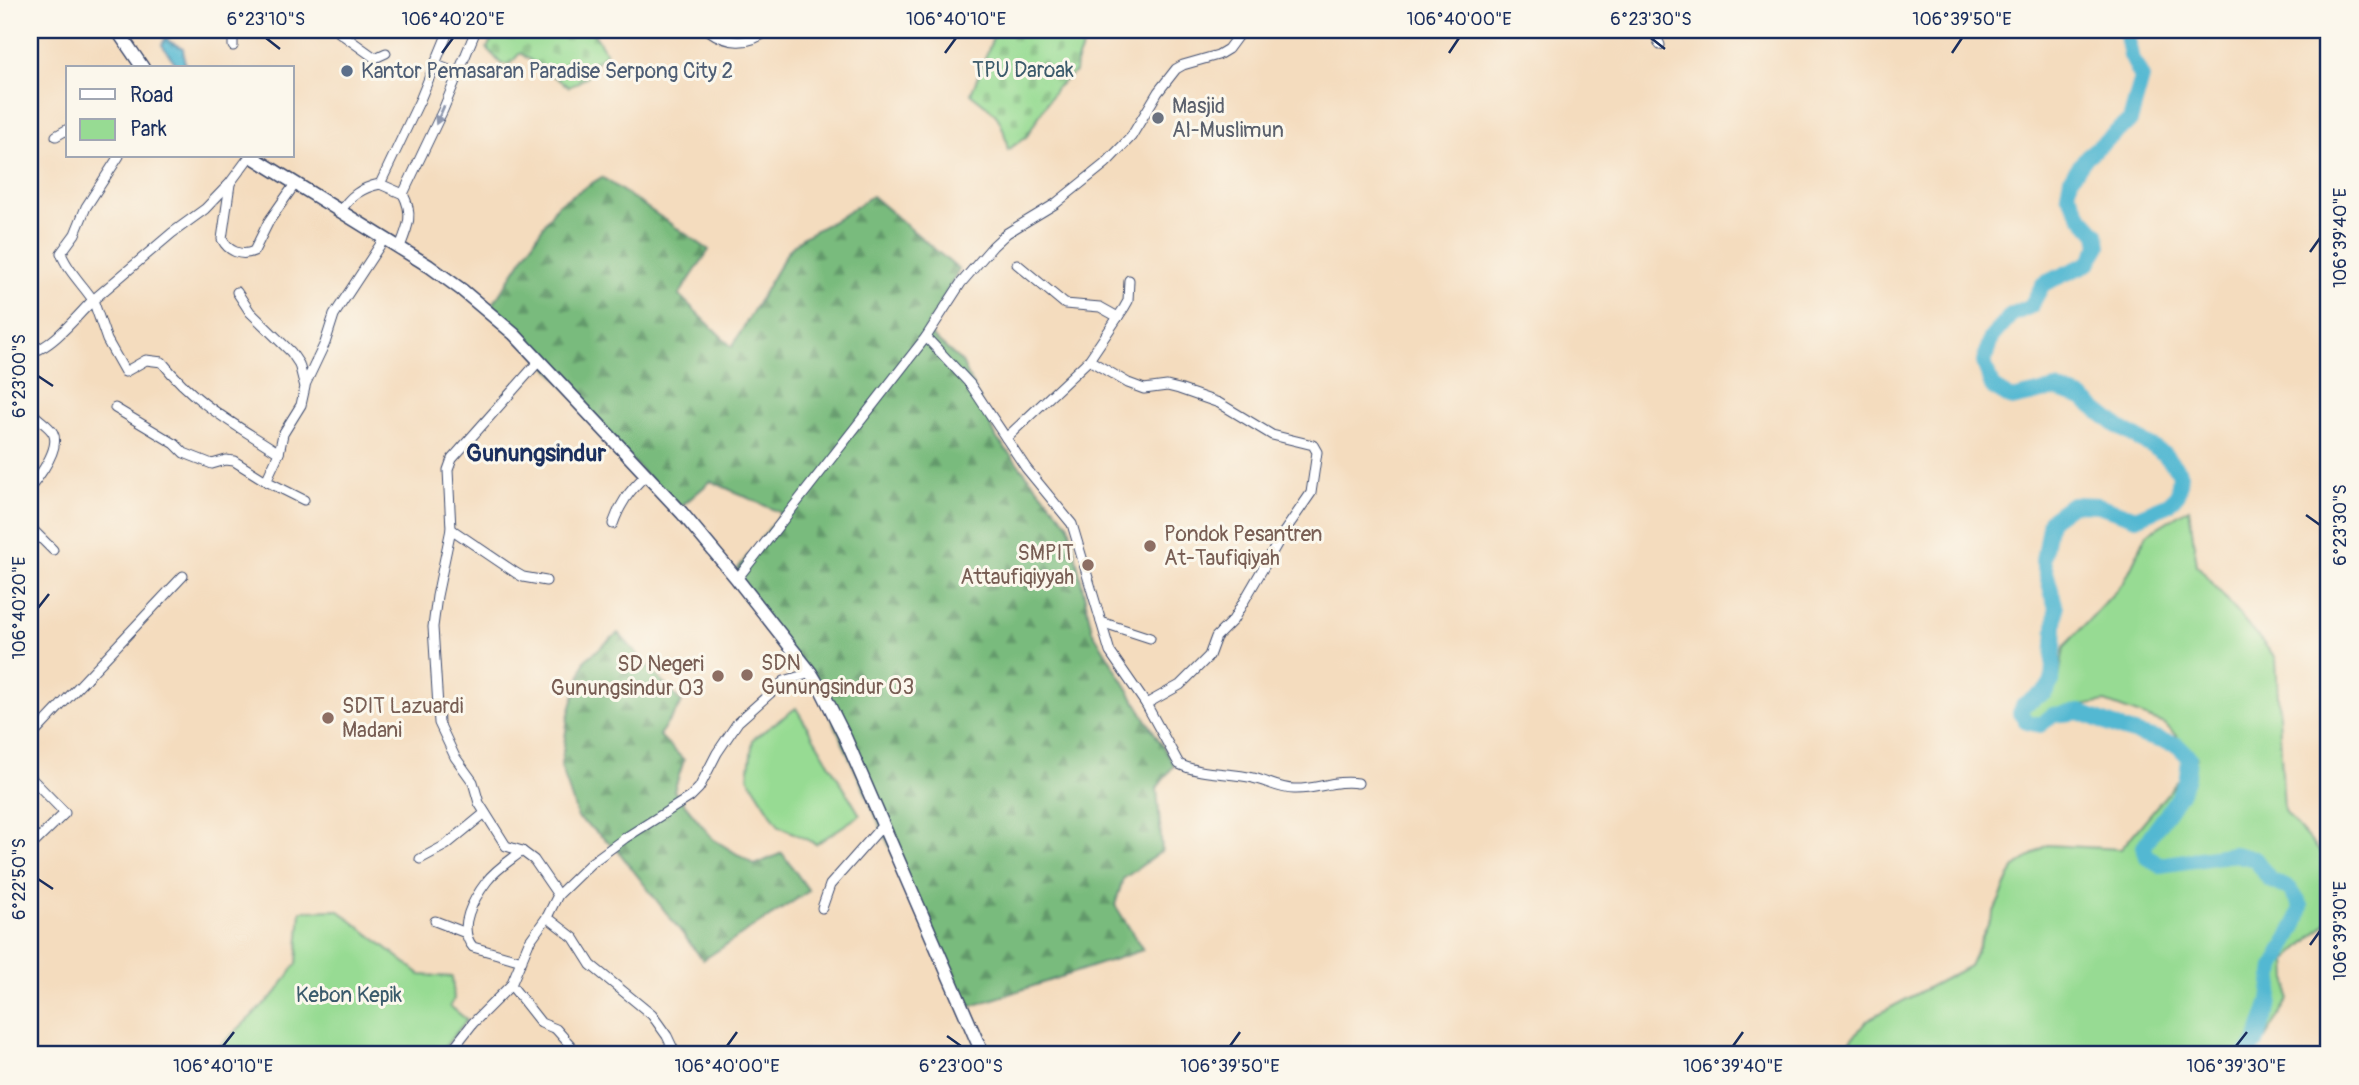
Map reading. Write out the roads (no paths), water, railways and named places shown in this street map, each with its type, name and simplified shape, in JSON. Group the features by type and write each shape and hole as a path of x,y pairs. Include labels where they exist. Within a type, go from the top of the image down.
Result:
{"main road":[{"path":"117,30 139,66"},
{"path":"253,158 429,266 514,334 682,513 737,579 811,673 834,714 983,1055"}],"street":[{"path":"233,30 233,46"},
{"path":"380,184 420,100 449,30"},
{"path":"402,194 443,110 476,30"},
{"path":"708,30 728,41 740,42 753,39 768,30"},
{"path":"737,579 926,337 961,283 993,247 1007,233 1055,204 1106,163 1131,137 1158,92 1176,69 1218,55 1228,49 1242,30"},
{"path":"1653,30 1660,45"},
{"path":"341,31 375,58 386,53"},
{"path":"434,64 457,74"},
{"path":"56,136 66,130"},
{"path":"118,158 86,207 75,234 61,253 93,300 107,340 125,372 146,360 162,362 181,386 200,402 279,453"},
{"path":"30,352 37,351 53,339 93,300 172,233 205,209 230,183 249,158"},
{"path":"230,183 222,239 225,245 237,253 248,254 254,251 269,221 295,184"},
{"path":"340,212 348,199 365,187 380,184 402,194 410,208 408,228 399,248"},
{"path":"266,481 279,453 283,434 301,405 305,387 325,344 334,315 384,239"},
{"path":"1017,264 1065,304 1100,307 1118,317"},
{"path":"1006,438 1089,360 1128,301 1129,280"},
{"path":"237,292 250,312 291,352 299,364 305,387"},
{"path":"926,337 970,384 1006,438 1072,524 1110,652 1146,704 1179,764 1188,768 1257,779 1280,788 1293,789 1346,781 1358,783"},
{"path":"1089,360 1128,383 1144,389 1167,386 1219,403 1272,435 1313,445 1317,452 1311,493 1284,532 1233,620 1216,637 1209,656 1180,685 1146,704"},
{"path":"539,361 452,459 448,470 451,529 433,627 439,723 455,757 473,782 479,803 506,846 522,851 534,860 558,895"},
{"path":"115,408 175,444 184,453 212,464 234,461 304,500"},
{"path":"30,409 53,433 54,442 44,472 30,488"},
{"path":"613,524 620,505 645,476"},
{"path":"30,527 53,550"},
{"path":"451,529 523,577 545,581"},
{"path":"30,738 184,576"},
{"path":"1101,622 1150,638"},
{"path":"448,1055 473,1023 511,985 528,942 547,917 558,895 591,863 690,797 699,788 717,753 738,722 784,681 811,673"},
{"path":"30,777 65,813 30,847"},
{"path":"420,859 446,845 485,813"},
{"path":"822,908 830,885 883,825"},
{"path":"522,851 488,879 467,916 466,933 473,947 522,961"},
{"path":"547,917 574,938 591,965 652,1015 676,1055"},
{"path":"435,921 466,933"},
{"path":"511,985 541,1023 556,1029 579,1055"}],"water":[{"path":"166,37 183,48 185,66 178,66 162,45"}],"waterway":[{"path":"2126,30 2131,56 2142,78 2130,121 2087,156 2071,178 2068,194 2081,216 2097,234 2099,246 2089,263 2043,284 2031,306 2011,315 1991,338 1984,362 1992,387 2012,399 2056,389 2082,398 2117,426 2164,454 2180,473 2178,494 2167,505 2136,518 2098,505 2072,504 2050,520 2043,561 2056,608 2052,681 2045,692 2023,705 2020,713 2027,722 2040,725 2053,715 2080,712 2123,730 2177,745 2189,757 2186,779 2180,794 2144,847 2147,857 2160,865 2234,854 2255,859 2270,880 2290,889 2301,906 2297,922 2274,967 2270,1001 2256,1043 2245,1055"}],"place":[{"name":"Kantor Pemasaran Paradise Serpong City 2","path":"347,71"},
{"name":"Masjid Al-Muslimun","path":"1158,118"},
{"name":"Pondok Pesantren At-Taufiqiyah","path":"1150,546"},
{"name":"SMPIT Attaufiqiyyah","path":"1088,565"},
{"name":"SDN Gunungsindur 03","path":"747,675"},
{"name":"SD Negeri Gunungsindur 03","path":"718,676"},
{"name":"SDIT Lazuardi Madani","path":"328,718"}],"district":[{"name":"Gunungsindur","path":"536,453"}],"park label":[{"name":"TPU Daroak","path":"1023,70"},
{"name":"Kebon Kepik","path":"349,995"}]}
